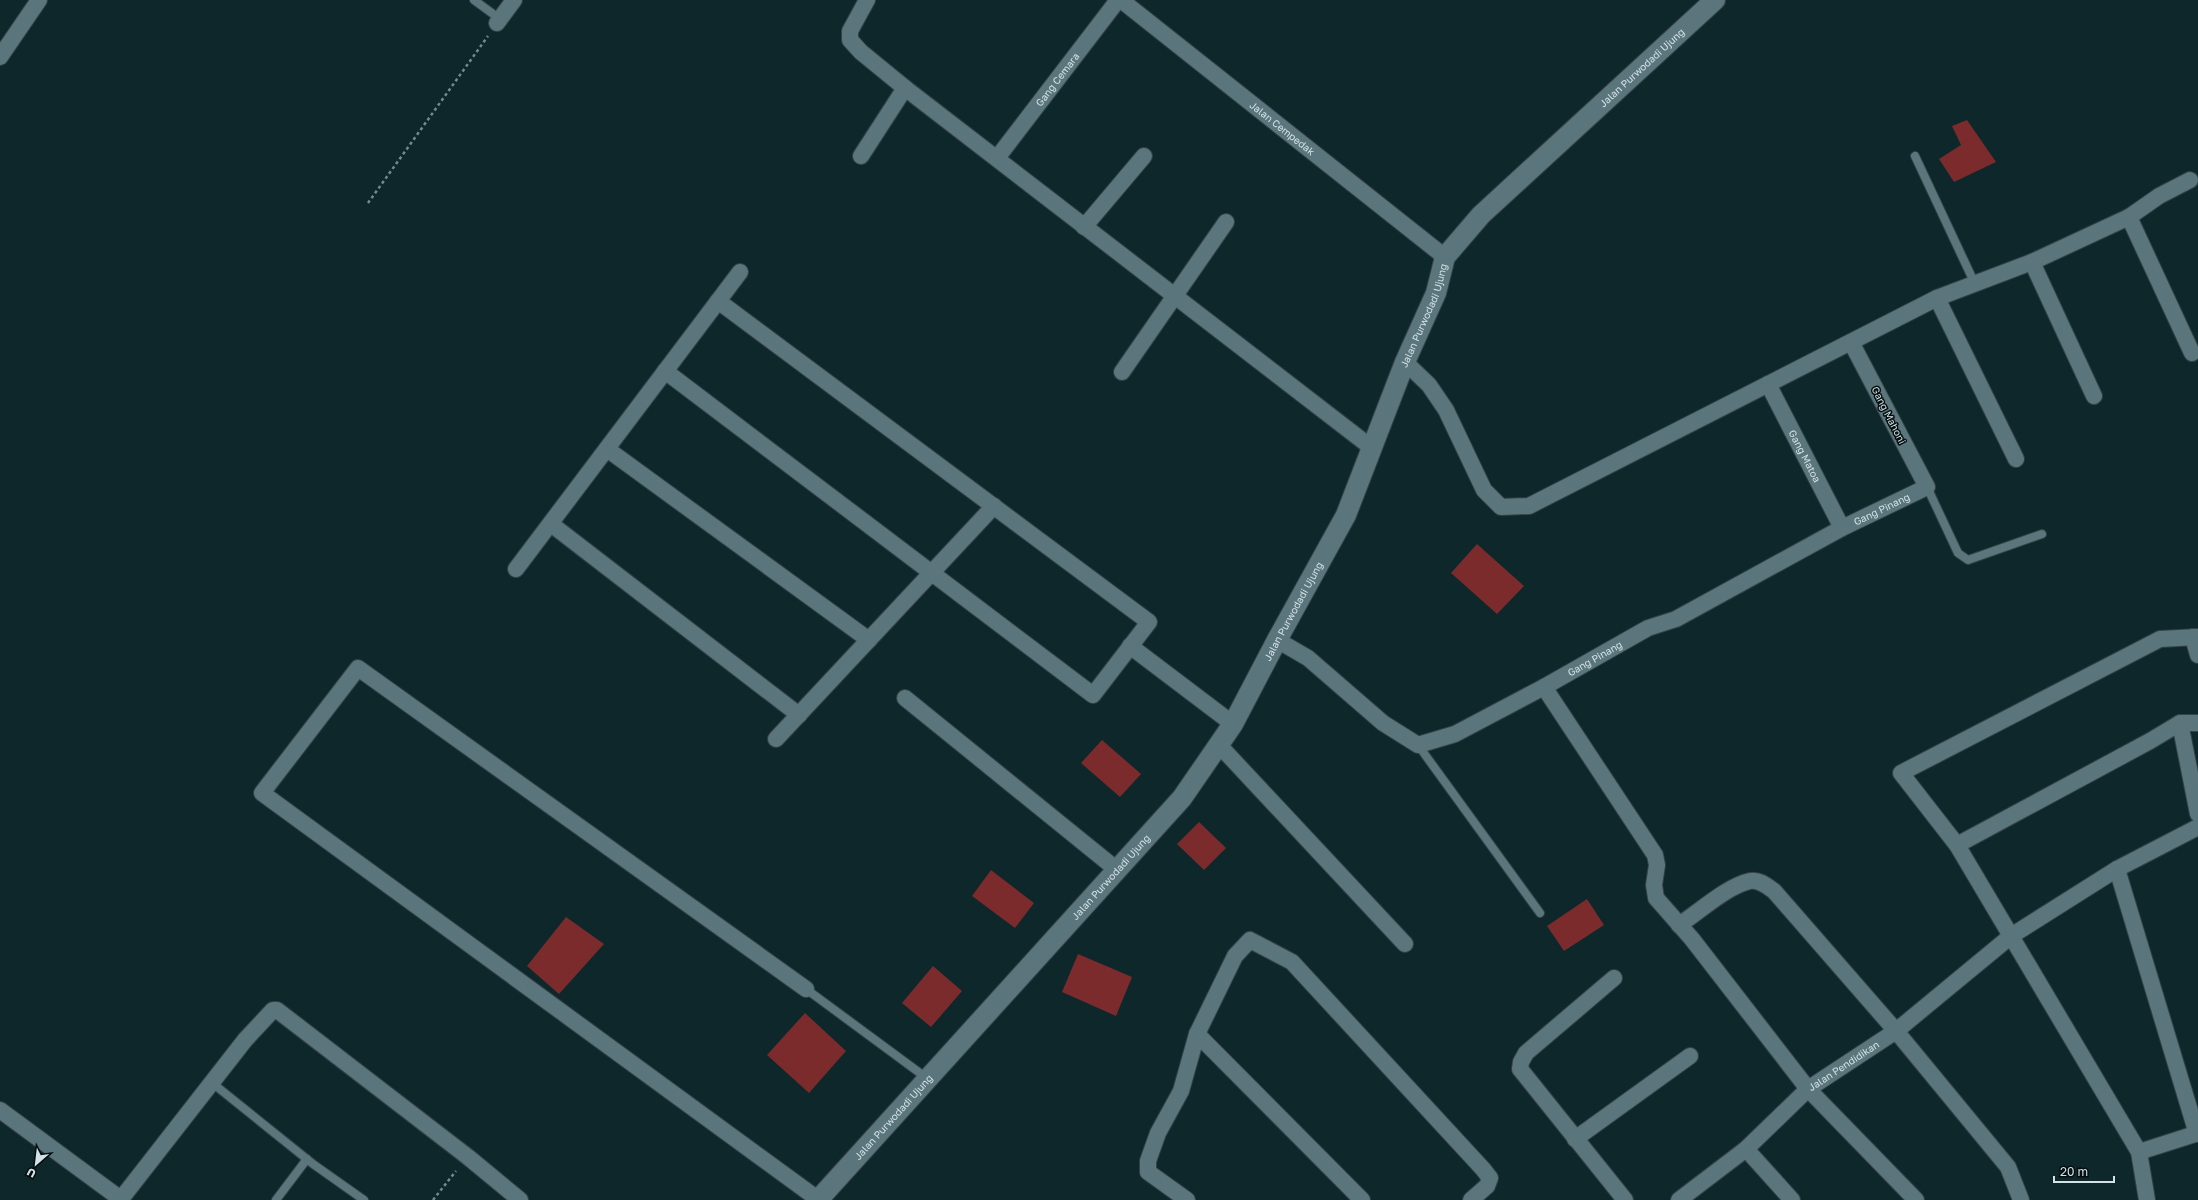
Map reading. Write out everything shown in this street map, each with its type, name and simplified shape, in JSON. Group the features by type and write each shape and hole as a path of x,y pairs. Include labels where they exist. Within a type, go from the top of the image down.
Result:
{"street":[{"path":"0,56 39,0"},
{"path":"499,21 514,0"},
{"path":"866,0 850,30 850,40 861,52 905,88 1174,297 1372,448"},
{"name":"Gang Cemara","path":"997,158 1119,0"},
{"name":"Jalan Cempedak","path":"1119,0 1445,257"},
{"name":"Jalan Purwodadi Ujung","path":"818,1200 928,1080 1116,869 1182,798 1233,724 1277,640 1346,515 1405,362 1436,292 1445,257 1481,214 1715,0"},
{"path":"861,156 905,88"},
{"path":"1084,227 1144,156"},
{"path":"1405,362 1429,385 1446,410 1484,490 1501,507 1529,506 1937,298 2032,262 2129,216 2159,196 2190,180"},
{"path":"2129,216 2192,353"},
{"path":"1122,372 1226,222"},
{"path":"2032,262 2094,396"},
{"path":"516,569 740,272"},
{"path":"1937,298 2016,459"},
{"path":"665,371 1093,695 1148,622 718,301"},
{"name":"Gang Mahoni","path":"1851,342 1926,488"},
{"name":"Gang Matoa","path":"1768,384 1842,528"},
{"path":"606,449 869,640"},
{"name":"Gang Pinang","path":"1418,745 1455,734 1544,687 1648,628 1676,619 1842,528 1926,488"},
{"path":"776,740 994,506"},
{"path":"551,524 799,714"},
{"path":"2147,1200 2139,1152 1957,845 1901,773 2160,639 2196,637 2198,655"},
{"path":"1277,640 1308,658 1383,723 1418,745"},
{"path":"1130,646 1233,724"},
{"path":"806,989 358,668 262,793 818,1200"},
{"path":"1544,687 1655,856 1658,866 1654,886 1656,898 1808,1089 1916,1200"},
{"path":"905,698 1116,869"},
{"path":"1957,845 2150,741 2180,723 2198,723"},
{"path":"2180,723 2198,814"},
{"path":"1219,745 1405,944"},
{"name":"Jalan Pendidikan","path":"1679,1200 1746,1148 1808,1089 1896,1031 2011,936 2117,869 2198,827"},
{"path":"2117,869 2198,1133 2139,1152"},
{"path":"1679,925 1728,890 1750,880 1761,882 1774,891 1896,1031 2008,1167 2021,1200"},
{"path":"1187,1200 1154,1178 1148,1172 1148,1161 1158,1133 1181,1091 1197,1034 1235,956 1250,940 1292,962 1490,1178 1487,1186 1471,1200"},
{"path":"1614,978 1526,1052 1520,1062 1520,1069 1524,1076 1625,1200"},
{"path":"0,1110 121,1200 211,1082 269,1011 276,1010 468,1156 520,1200"},
{"path":"1197,1034 1362,1200"},
{"path":"1575,1139 1690,1056"},
{"path":"1746,1148 1792,1200"}],"lane":[{"path":"474,0 499,21"},
{"path":"1915,156 1975,284"},
{"path":"1926,488 1958,553 1962,558 1968,560 2042,534"},
{"path":"1418,745 1540,913"},
{"path":"806,989 928,1080"},
{"path":"211,1082 307,1159 364,1200"},
{"path":"276,1200 307,1159"}],"path":[{"path":"368,203 499,21"},
{"path":"433,1200 468,1156"}],"building":[{"path":"1967,120 1996,162 1954,182 1939,159 1961,145 1952,126"},
{"path":"1477,544 1524,586 1497,614 1451,573"},
{"path":"1102,740 1141,774 1120,797 1081,763"},
{"path":"1199,822 1226,848 1204,870 1177,844"},
{"path":"991,870 1034,903 1015,928 972,896"},
{"path":"1587,899 1604,925 1564,951 1547,926"},
{"path":"566,917 604,944 559,994 527,966"},
{"path":"1078,954 1132,977 1116,1016 1062,992"},
{"path":"933,966 962,991 931,1027 902,1003"},
{"path":"805,1013 846,1051 809,1093 767,1055"}]}
